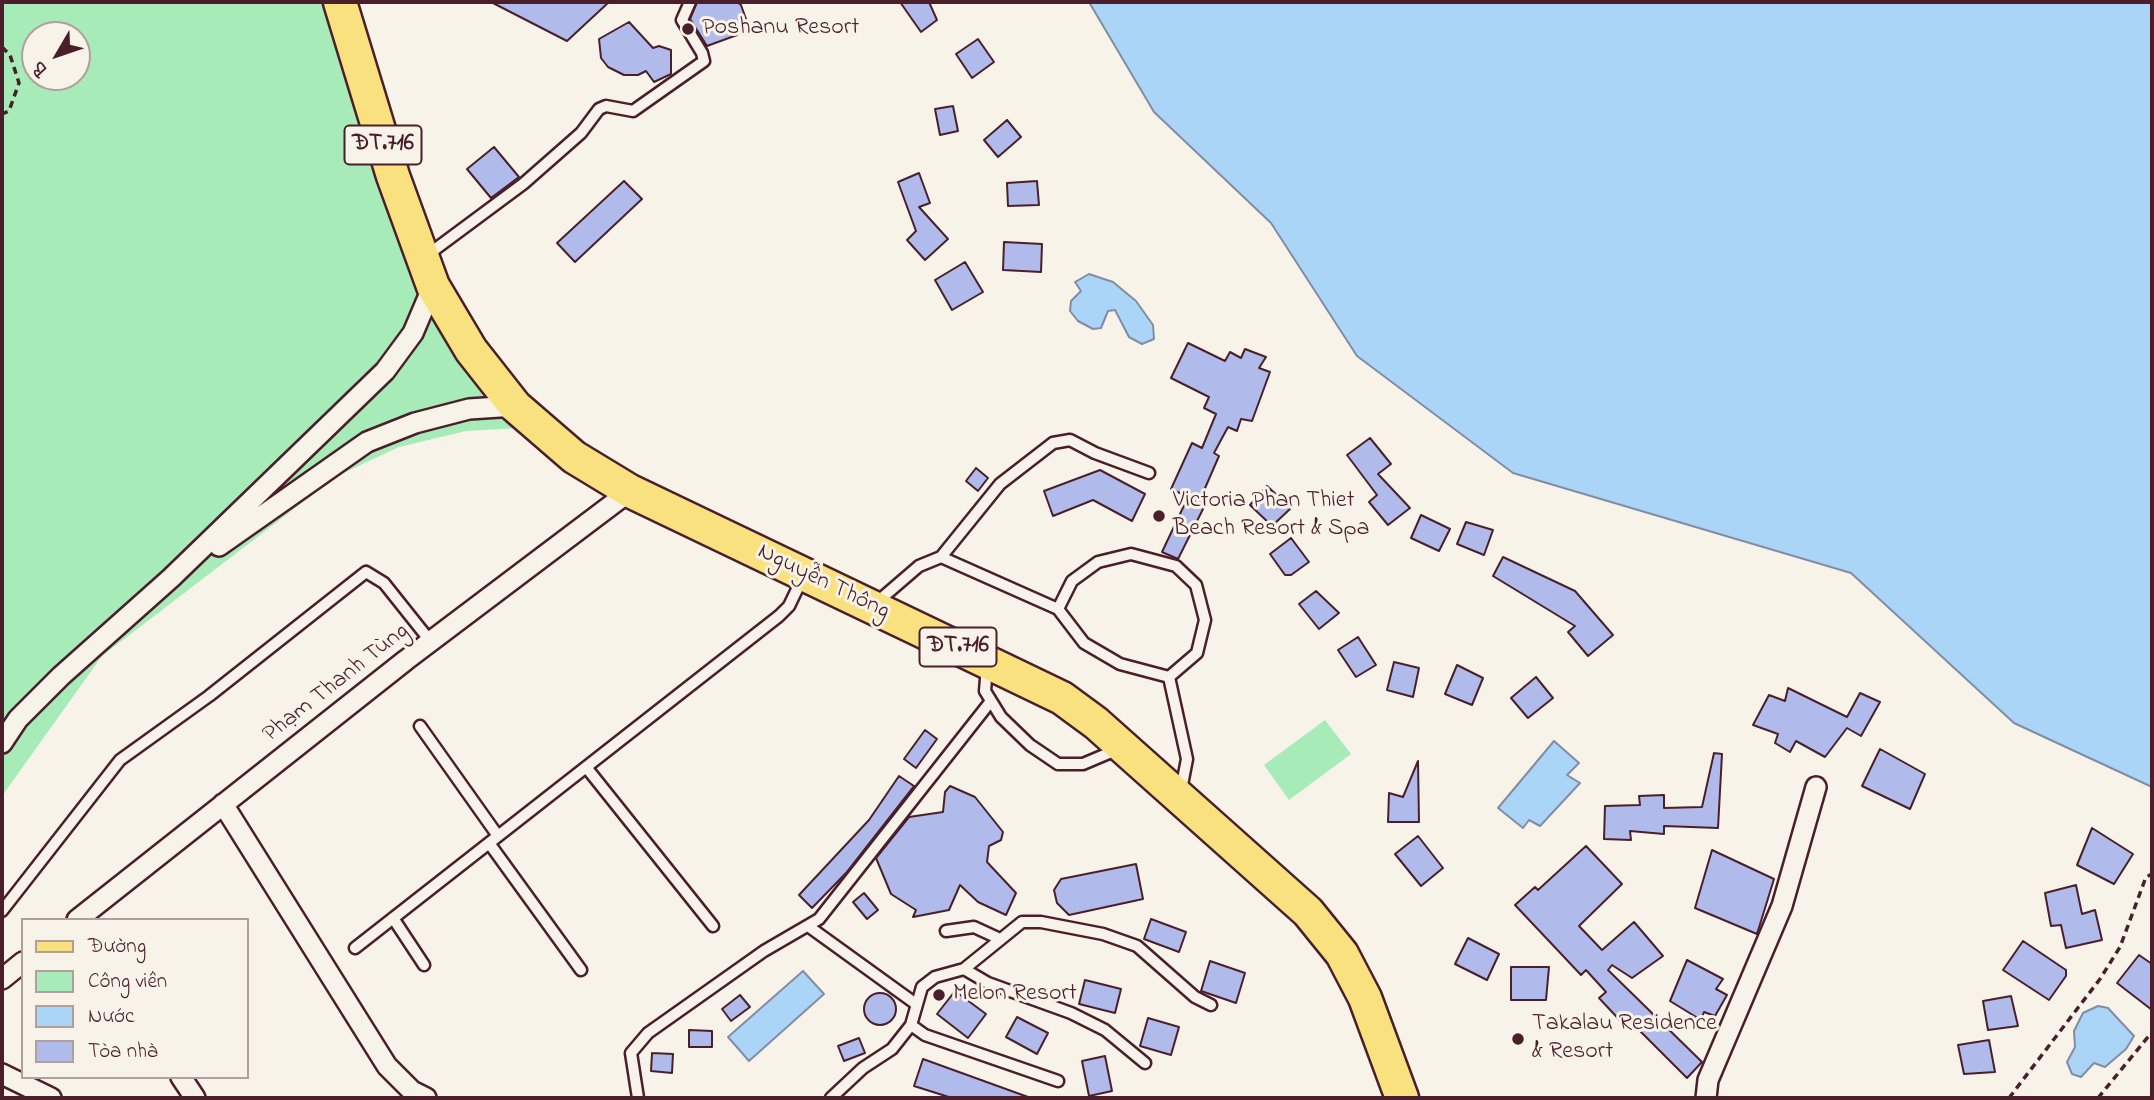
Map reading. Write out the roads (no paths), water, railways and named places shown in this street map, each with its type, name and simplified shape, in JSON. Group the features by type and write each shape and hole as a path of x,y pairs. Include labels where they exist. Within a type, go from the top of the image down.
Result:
{"main road":[{"name":"Nguyễn Thông","path":"340,2 393,176 428,272 471,350 515,405 575,457 630,491 1062,698 1123,746 1308,912 1342,954 1364,998 1402,1098"}],"street":[{"path":"2,743 18,719 61,676 171,578 385,371 413,333 428,272"},
{"path":"171,578 367,442 415,423 469,409 515,405"},
{"name":"Phạm Thanh Tùng","path":"80,918 431,642 630,491"},
{"path":"1706,1098 1708,1080 1782,906 1816,787"},
{"path":"223,804 387,1066 415,1096"},
{"path":"2,979 21,964"},
{"path":"2,1074 51,1098"},
{"path":"182,1079 195,1098"}],"lane":[{"path":"428,272 581,133 599,109 606,106 633,111 704,61 682,20 690,2"},
{"path":"870,608 919,566 941,556 1000,484 1053,443 1070,440 1149,473"},
{"path":"1058,609 1072,581 1098,562 1131,554 1176,566 1196,585 1205,620 1197,653 1169,677"},
{"path":"941,556 1058,609 1084,643 1120,664 1169,677"},
{"path":"2,911 120,760 209,696 366,572 384,583 431,642"},
{"path":"355,948 779,616 789,606 805,573"},
{"path":"988,662 985,691 1001,717 1030,745 1058,764 1083,764 1123,746"},
{"path":"1169,677 1187,759 1179,797"},
{"path":"638,1098 631,1054 648,1033 764,951 819,919 991,701"},
{"path":"420,726 581,970"},
{"path":"586,767 713,926"},
{"path":"393,918 424,965"},
{"path":"831,1098 863,1068 892,1049 911,1025 922,987 935,977 964,970 1022,922 1103,934 1137,946 1195,997 1211,1005"},
{"path":"808,926 916,1004"},
{"path":"946,931 974,927 1000,939"},
{"path":"964,970 1094,1025 1145,1063"},
{"path":"911,1025 925,1035 1058,1081"}],"water":[{"path":"1089,2 2152,2 2152,787 2014,723 1851,573 1513,473 1357,356 1271,223 1154,112"},
{"path":"1089,274 1113,282 1136,301 1153,325 1154,339 1142,344 1129,337 1115,310 1108,311 1101,328 1093,329 1078,321 1070,311 1071,301 1081,291 1075,282"},
{"path":"1554,741 1579,763 1567,775 1580,783 1540,826 1529,820 1523,828 1498,808"},
{"path":"803,971 824,994 749,1061 728,1037"},
{"path":"2098,1006 2108,1008 2134,1036 2126,1049 2105,1067 2094,1063 2081,1077 2072,1074 2067,1062 2075,1047 2074,1031 2083,1013"}],"place":[{"name":"Poshanu Resort","path":"688,29"},
{"name":"Victoria Phan Thiet Beach Resort & Spa","path":"1159,516"},
{"name":"Melon Resort","path":"939,995"},
{"name":"Takalau Residence & Resort","path":"1518,1039"}]}
